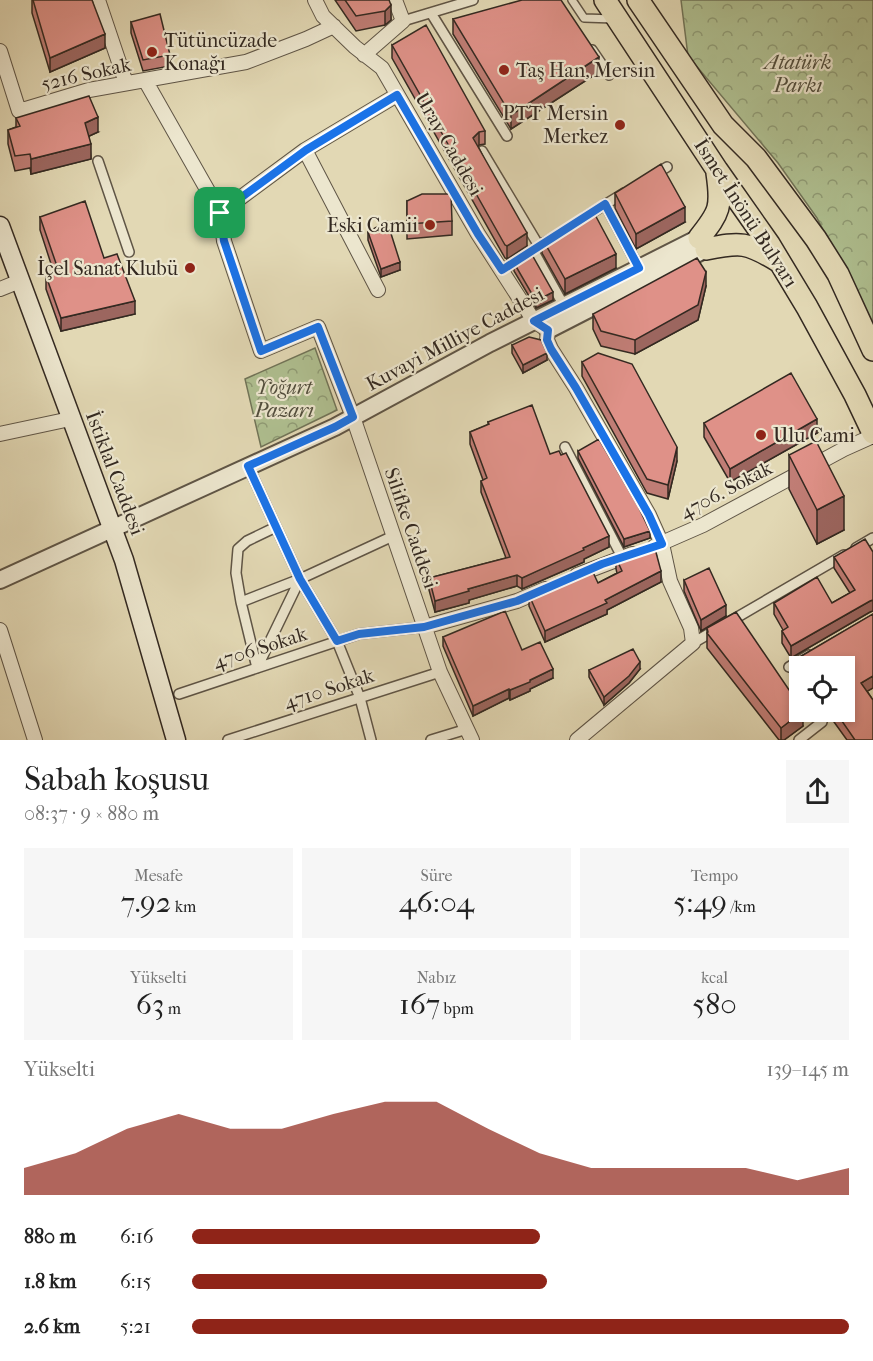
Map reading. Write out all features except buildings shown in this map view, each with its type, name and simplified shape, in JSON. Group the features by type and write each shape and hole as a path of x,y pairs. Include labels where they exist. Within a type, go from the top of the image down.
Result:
{"main road":[{"name":"İsmet İnönü Bulvarı","path":"605,0 780,262 855,395 873,435"},
{"name":"İsmet İnönü Bulvarı","path":"638,0 723,125 756,158 816,239 838,274 873,350"},
{"path":"717,170 721,196 717,215 702,243 736,243 755,247 780,262"},
{"name":"İstiklal Caddesi","path":"0,226 124,560 176,740"}],"street":[{"path":"98,0 126,83"},
{"name":"Uray Caddesi","path":"315,0 323,16 364,55 382,68 478,234 541,325 551,349 649,515 662,544 670,581 691,628 693,643"},
{"path":"395,0 403,21"},
{"path":"364,55 403,21 473,0"},
{"path":"560,0 572,19"},
{"path":"431,13 507,136"},
{"name":"5216 Sokak","path":"0,51 19,111 89,90 246,62 334,26"},
{"path":"584,38 609,75"},
{"path":"145,80 220,213 306,150 397,95"},
{"path":"306,150 378,290"},
{"path":"483,151 536,248 564,306"},
{"path":"98,162 129,252"},
{"path":"577,222 668,167"},
{"path":"605,204 639,268"},
{"name":"Silifke Caddesi","path":"220,213 224,241 261,351 318,327 353,417 440,672 469,734"},
{"path":"502,270 558,234"},
{"name":"Kuvayi Milliye Caddesi","path":"541,325 564,306 639,268 702,243"},
{"name":"Kuvayi Milliye Caddesi","path":"0,580 335,427 702,243"},
{"path":"0,289 20,281"},
{"path":"0,434 70,419"},
{"name":"4706. Sokak","path":"424,627 517,601 622,557 662,544 703,525 873,435"},
{"path":"565,447 622,557"},
{"path":"248,466 300,579 337,641 360,698 371,740"},
{"path":"257,668 236,573 238,549 247,541 276,527"},
{"path":"241,602 300,579 393,536"},
{"path":"577,740 693,643 873,538"},
{"path":"257,668 300,579"},
{"name":"4706 Sokak","path":"179,694 359,634 424,627"},
{"path":"0,630 35,740"},
{"path":"807,656 817,650"},
{"name":"4710 Sokak","path":"228,740 440,672"},
{"path":"799,740 822,722"},
{"path":"431,740 469,734"}],"lane":[{"path":"572,0 584,18 618,19"}],"green space":[{"name":"Atatürk Parkı","path":"681,0 873,0 873,328 817,218 778,163 688,56"},
{"name":"Yoğurt Pazarı","path":"315,348 337,410 261,447 245,379"}],"place":[{"name":"Tütüncüzade Konağı","path":"152,52"},
{"name":"Taş Han, Mersin","path":"504,70"},
{"name":"PTT Mersin Merkez","path":"620,125"},
{"name":"Eski Camii","path":"430,225"},
{"name":"İçel Sanat Klubü","path":"190,268"},
{"name":"Ulu Cami","path":"761,435"}],"route":[{"path":"397,95 478,234 502,270 605,204 639,268 534,321 548,330 547,340 551,349 649,515 662,544 602,564 517,601 424,627 359,634 337,641 300,579 248,466 353,417 318,327 261,351 224,241 220,213 306,150 397,95"}]}
